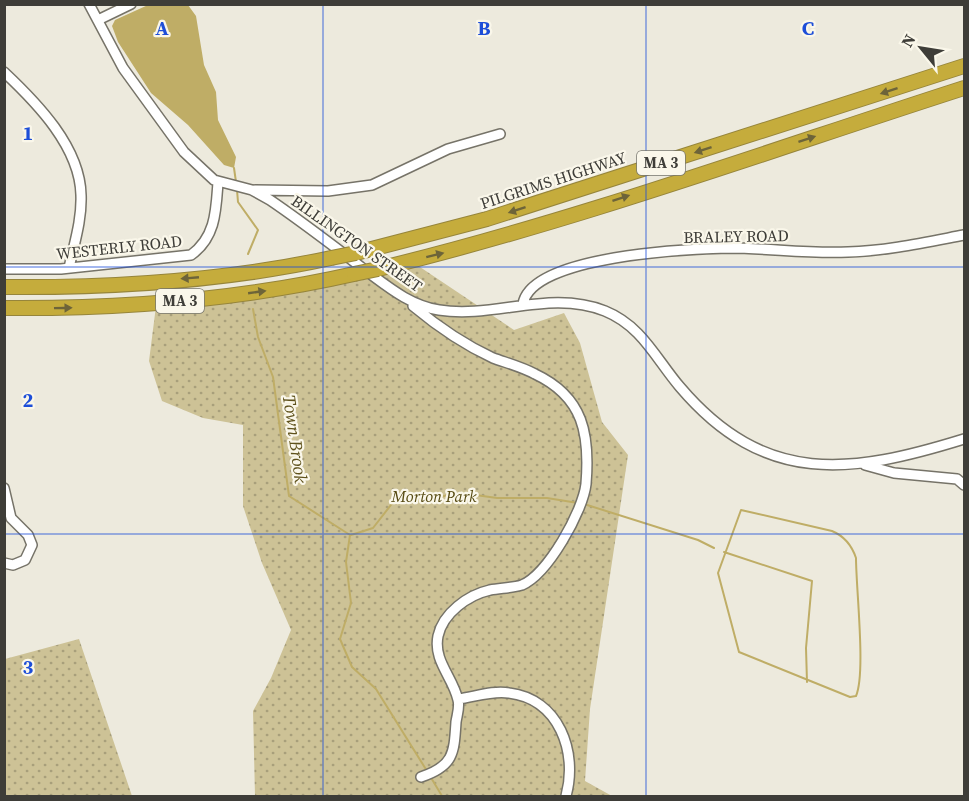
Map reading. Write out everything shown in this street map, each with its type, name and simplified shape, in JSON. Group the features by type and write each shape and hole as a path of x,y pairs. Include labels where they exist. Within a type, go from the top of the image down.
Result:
{"highway":[{"name":"PILGRIMS HIGHWAY","path":"4,287 96,286 216,276 356,253 487,219 964,66"},
{"name":"MA 3","path":"4,308 114,306 174,302 312,284 378,269 448,252 552,220 964,88"}],"street":[{"name":"BILLINGTON STREET","path":"89,4 123,68 183,152 199,169 221,183 249,189 289,213 407,301 429,309 460,312 523,304 588,306 619,318 647,342 679,385 706,414 742,443 800,462 829,465 861,464 918,453 964,439"},
{"path":"98,20 131,4"},
{"path":"4,72 37,106 75,163 81,202 69,268"},
{"path":"249,189 328,192 372,184 448,148 500,134"},
{"name":"WESTERLY ROAD","path":"4,269 69,268 191,255 202,247 209,236 221,183"},
{"name":"BRALEY ROAD","path":"523,304 527,294 546,279 573,266 595,260 730,248 848,252 964,235"},
{"path":"407,301 430,320 475,348 538,375 572,402 581,418 586,438 586,475 583,499 579,511 560,543 531,579 522,584 480,594 462,604 446,619 439,634 438,653 458,699 455,747 447,763 434,773 421,777"},
{"path":"861,464 894,472 957,479 964,485"},
{"path":"4,488 12,520 28,534 32,545 25,560 14,565 4,563"},
{"path":"5,528 12,520"},
{"path":"458,699 508,692 531,700 550,711 559,724 568,753 570,780 566,796"}],"green space":[{"name":"Morton Park","path":"405,257 514,330 564,313 580,343 602,422 628,455 590,709 585,781 612,796 255,796 253,711 271,678 291,630 262,563 243,506 243,425 203,418 162,401 149,361 156,306 230,298"},
{"path":"79,639 132,796 5,796 5,659"}],"shaded area":[{"path":"148,5 188,5 196,16 204,65 216,92 218,120 236,157 234,168 224,165 188,125 151,93 118,42 112,26 115,20"}],"waterway":[{"name":"Town Brook","path":"234,168 236,182"},
{"name":"Town Brook","path":"237,190 238,202 258,230 248,254"},
{"name":"Town Brook","path":"253,309 258,337 273,377 289,496 350,535 346,562 351,603 340,639 352,667 376,689 427,771"},
{"path":"351,535 373,528 394,501 416,501 461,493 497,498 547,498 578,503"},
{"path":"584,504 698,540 714,548"},
{"path":"741,510 832,531 844,539 852,549 856,558 860,650 859,685 856,696 850,697 739,652 718,573 741,510"},
{"path":"724,552 812,581 806,648 807,682"},
{"name":"Town Brook","path":"430,776 442,796"}]}
